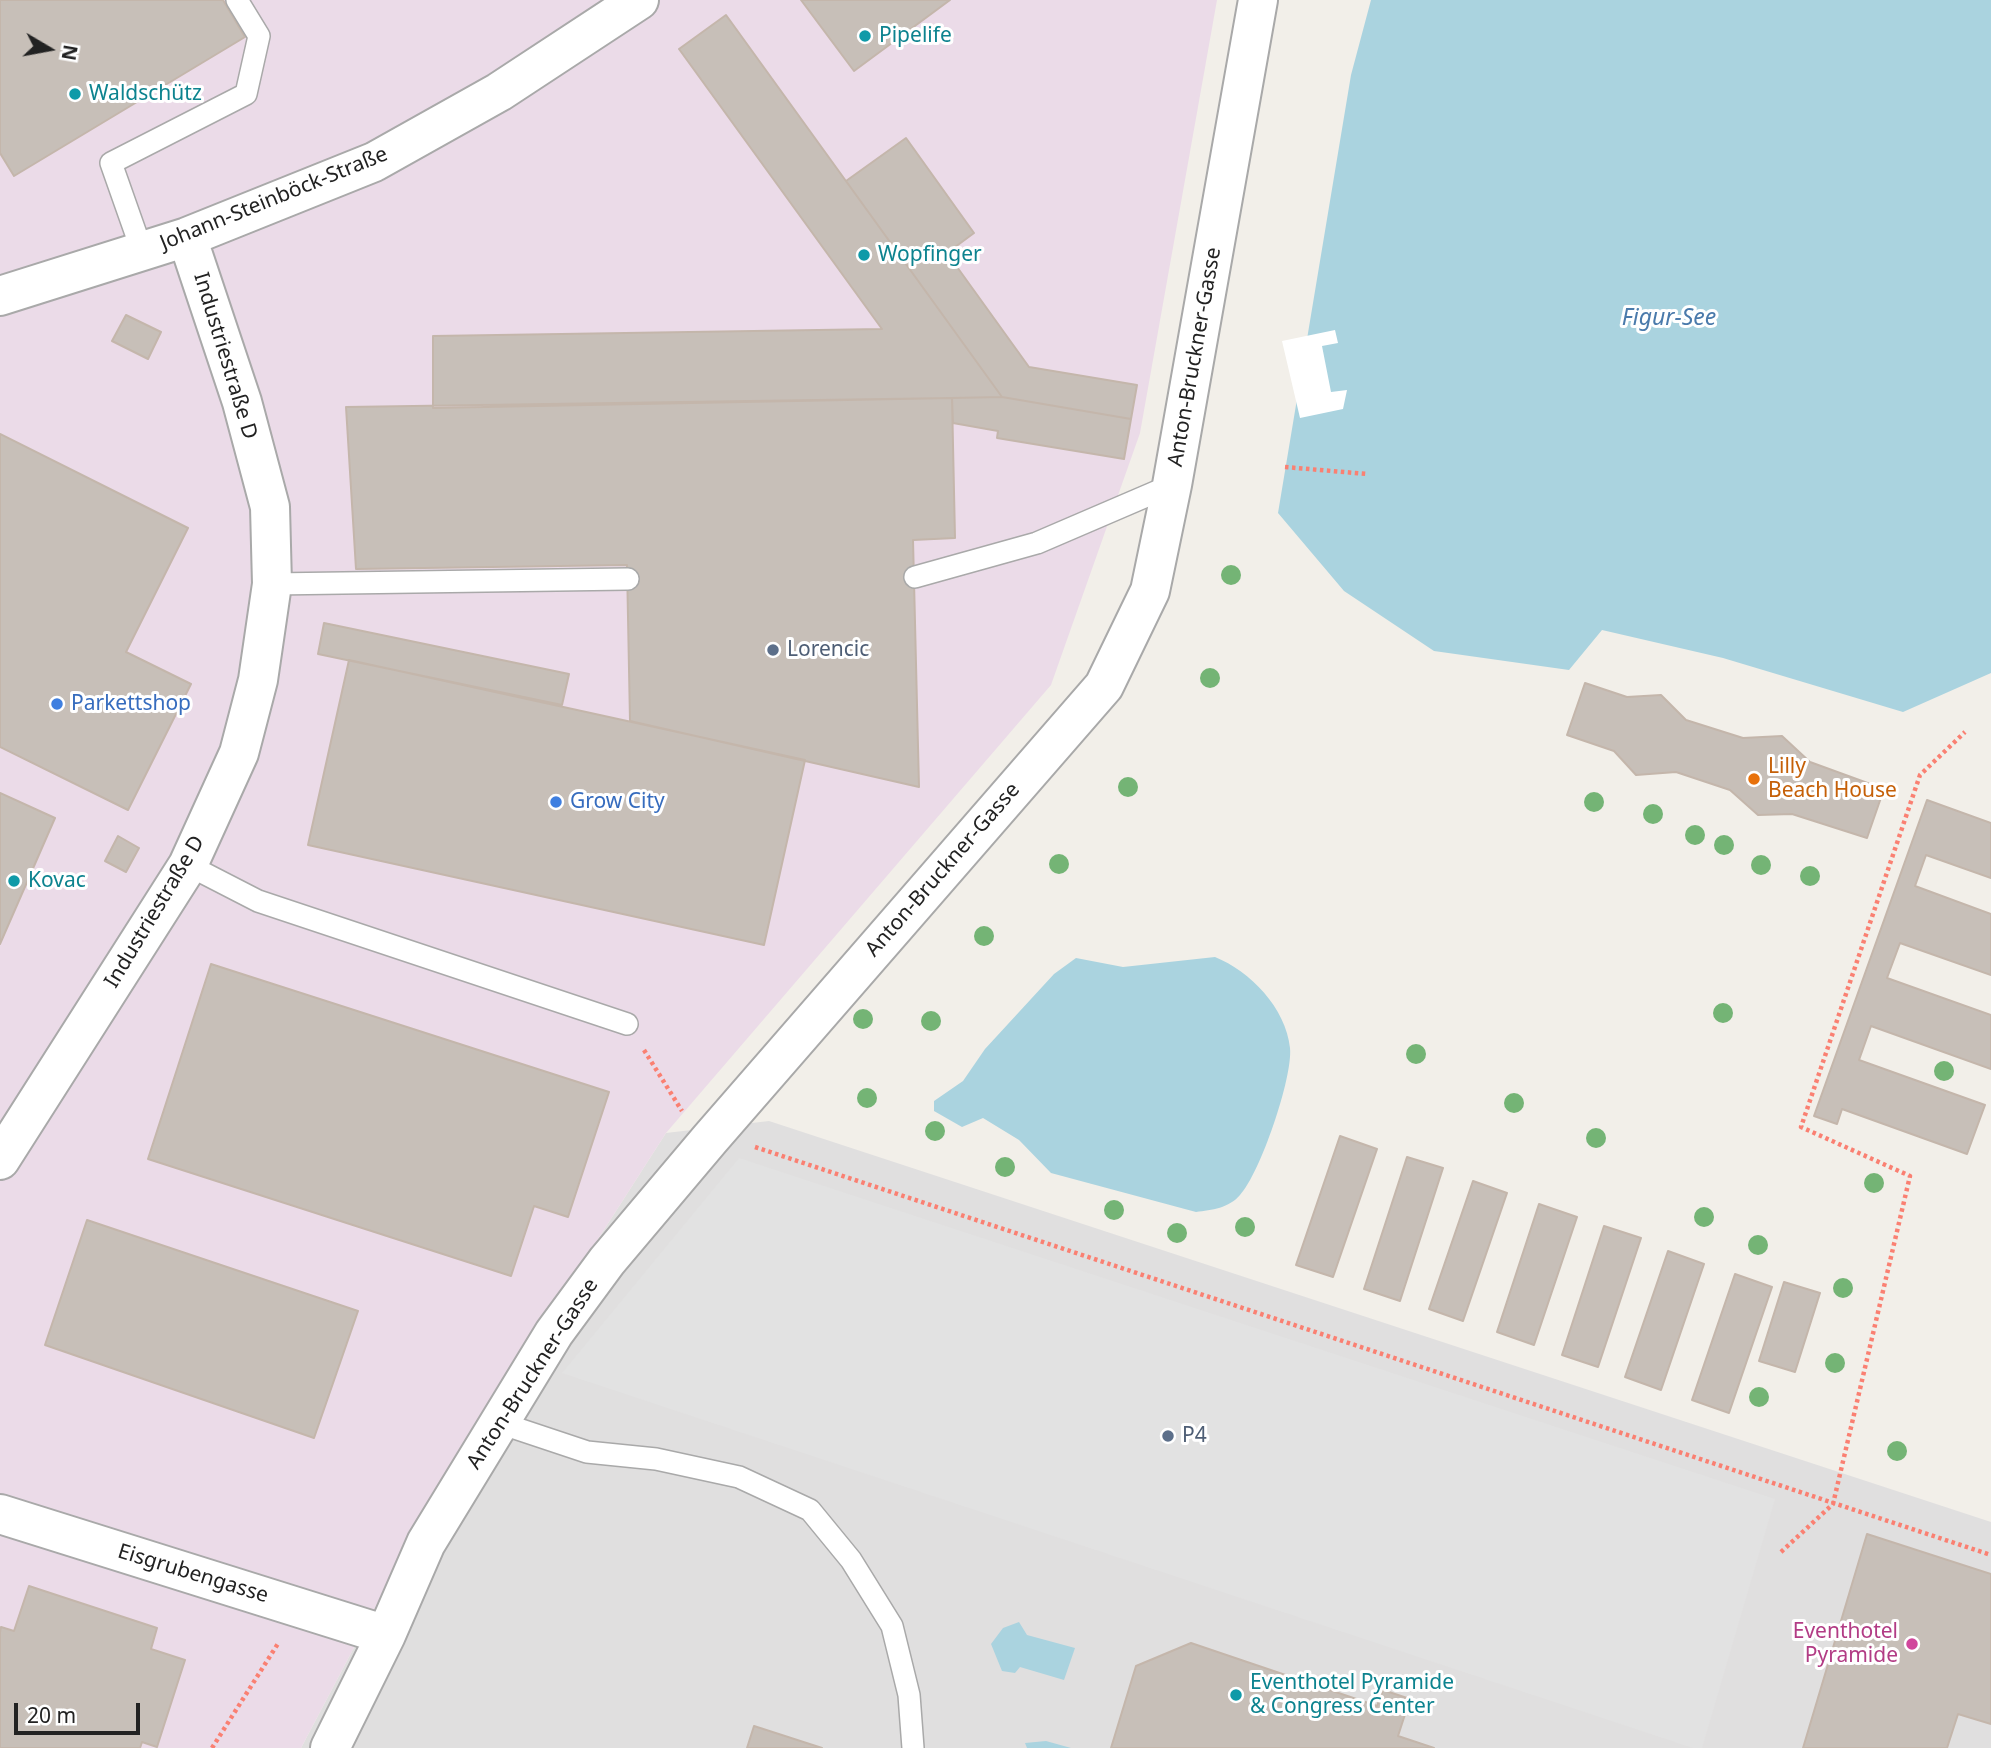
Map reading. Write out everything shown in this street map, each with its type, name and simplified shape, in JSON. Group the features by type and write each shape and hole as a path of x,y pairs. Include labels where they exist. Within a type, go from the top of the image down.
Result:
{"street":[{"name":"Johann-Steinböck-Straße","path":"0,296 187,237 374,163 499,92 639,0"},
{"name":"Anton-Bruckner-Gasse","path":"330,1748 386,1635 426,1543 554,1333 698,1127 1104,686 1150,592 1172,485 1258,0"},
{"name":"Industriestraße D","path":"0,1160 188,865 239,753 258,680 272,584 270,507 242,402 187,237"},
{"name":"Eisgrubengasse","path":"0,1514 386,1635"}],"lane":[{"path":"142,251 111,163 246,94 259,36 237,0"},
{"path":"915,577 1037,543 1172,485"},
{"path":"272,584 628,579"},
{"path":"188,865 258,901 627,1024"},
{"path":"498,1422 587,1452 656,1459 739,1476 810,1510 851,1560 892,1626 909,1695 914,1748"}],"path":[{"path":"1285,467 1367,474"},
{"path":"1781,1552 1833,1504 1910,1176 1801,1127 1920,775 1965,732"},
{"path":"662,1078 698,1127 1991,1555"},
{"path":"212,1748 301,1608"}],"shaded area":[{"path":"0,0 1217,0 1140,433 1051,685 666,1133 436,1492 301,1748 0,1748"},
{"path":"769,1121 1991,1522 1991,1748 301,1748 436,1492 666,1133"},
{"name":"P4","path":"739,1158 1775,1499 1702,1748 1693,1748 562,1373"}],"water":[{"name":"Figur-See","path":"1371,0 1991,0 1991,673 1903,712 1723,658 1602,630 1569,670 1434,651 1344,591 1278,513 1351,75"},
{"path":"1215,957 1253,981 1274,1005 1282,1019 1290,1048 1290,1062 1274,1124 1248,1184 1231,1203 1196,1212 1051,1173 1019,1140 983,1118 962,1127 934,1111 934,1101 963,1081 985,1049 1054,974 1076,958 1123,967"},
{"path":"1019,1622 1027,1635 1075,1648 1064,1680 1020,1667 1015,1673 1002,1671 991,1644 1003,1628"},
{"path":"1046,1741 1071,1748 1027,1748 1025,1743"}],"pier":[{"path":"1335,330 1338,343 1322,346 1331,392 1347,390 1343,409 1300,418 1282,341"}],"building":[{"name":"Waldschütz","path":"0,0 223,0 245,37 14,176 0,153"},
{"name":"Pipelife","path":"801,0 950,0 854,71"},
{"name":"Wopfinger","path":"726,15 1002,397 433,408 433,336 882,329 679,49"},
{"path":"906,138 974,233 947,253 1029,367 1137,385 1131,419 1002,397 846,181"},
{"path":"126,315 161,332 148,359 112,341"},
{"path":"1002,397 1131,419 1124,459 997,438 998,431 953,423 952,398"},
{"name":"Lorencic","path":"952,398 955,538 913,540 919,787 630,721 627,565 356,569 346,407"},
{"path":"0,434 188,528 126,652 191,684 128,810 0,747"},
{"path":"324,623 569,674 562,705 318,654"},
{"name":"Grow City","path":"349,660 805,760 764,945 308,845"},
{"path":"1585,683 1627,697 1661,695 1686,720 1743,738 1782,736 1810,762 1884,789 1867,838 1792,814 1758,815 1730,790 1676,772 1636,775 1614,751 1567,735"},
{"name":"Kovac","path":"0,793 55,818 0,944"},
{"path":"1927,800 1991,823 1991,878 1926,855 1915,886 1991,914 1991,975 1900,943 1887,978 1991,1015 1991,1069 1871,1026 1859,1060 1985,1105 1967,1154 1842,1109 1837,1124 1814,1116"},
{"path":"118,836 139,848 126,872 105,861"},
{"path":"211,964 609,1092 568,1217 534,1206 511,1276 148,1159"},
{"path":"1340,1136 1377,1149 1333,1277 1296,1265"},
{"path":"1407,1157 1443,1168 1400,1301 1364,1289"},
{"path":"1473,1181 1507,1193 1463,1321 1429,1309"},
{"path":"1539,1204 1577,1217 1534,1345 1497,1332"},
{"path":"87,1220 358,1311 314,1438 45,1345"},
{"path":"1604,1226 1641,1238 1598,1367 1562,1355"},
{"path":"1668,1251 1704,1264 1661,1390 1625,1377"},
{"path":"1735,1274 1772,1287 1729,1413 1692,1400"},
{"path":"1784,1282 1820,1293 1795,1372 1759,1361"},
{"name":"Eventhotel Pyramide","path":"1867,1534 1991,1574 1991,1724 1958,1714 1947,1748 1803,1748"},
{"path":"29,1586 157,1628 151,1649 185,1660 157,1747 142,1742 140,1748 0,1748 0,1632 1,1627 14,1631"},
{"name":"Eventhotel Pyramide & Congress Center","path":"1191,1643 1377,1706 1383,1690 1410,1699 1398,1736 1434,1748 1111,1748 1136,1666"},
{"path":"754,1726 822,1748 747,1748"}],"place":[{"name":"Pipelife","path":"865,36"},
{"name":"Waldschütz","path":"75,94"},
{"name":"Wopfinger","path":"864,255"},
{"name":"Lorencic","path":"773,650"},
{"name":"Parkettshop","path":"57,704"},
{"name":"Lilly Beach House","path":"1754,779"},
{"name":"Grow City","path":"556,802"},
{"name":"Kovac","path":"14,881"},
{"name":"P4","path":"1168,1436"},
{"name":"Eventhotel Pyramide","path":"1912,1644"},
{"name":"Eventhotel Pyramide & Congress Center","path":"1236,1695"}]}
